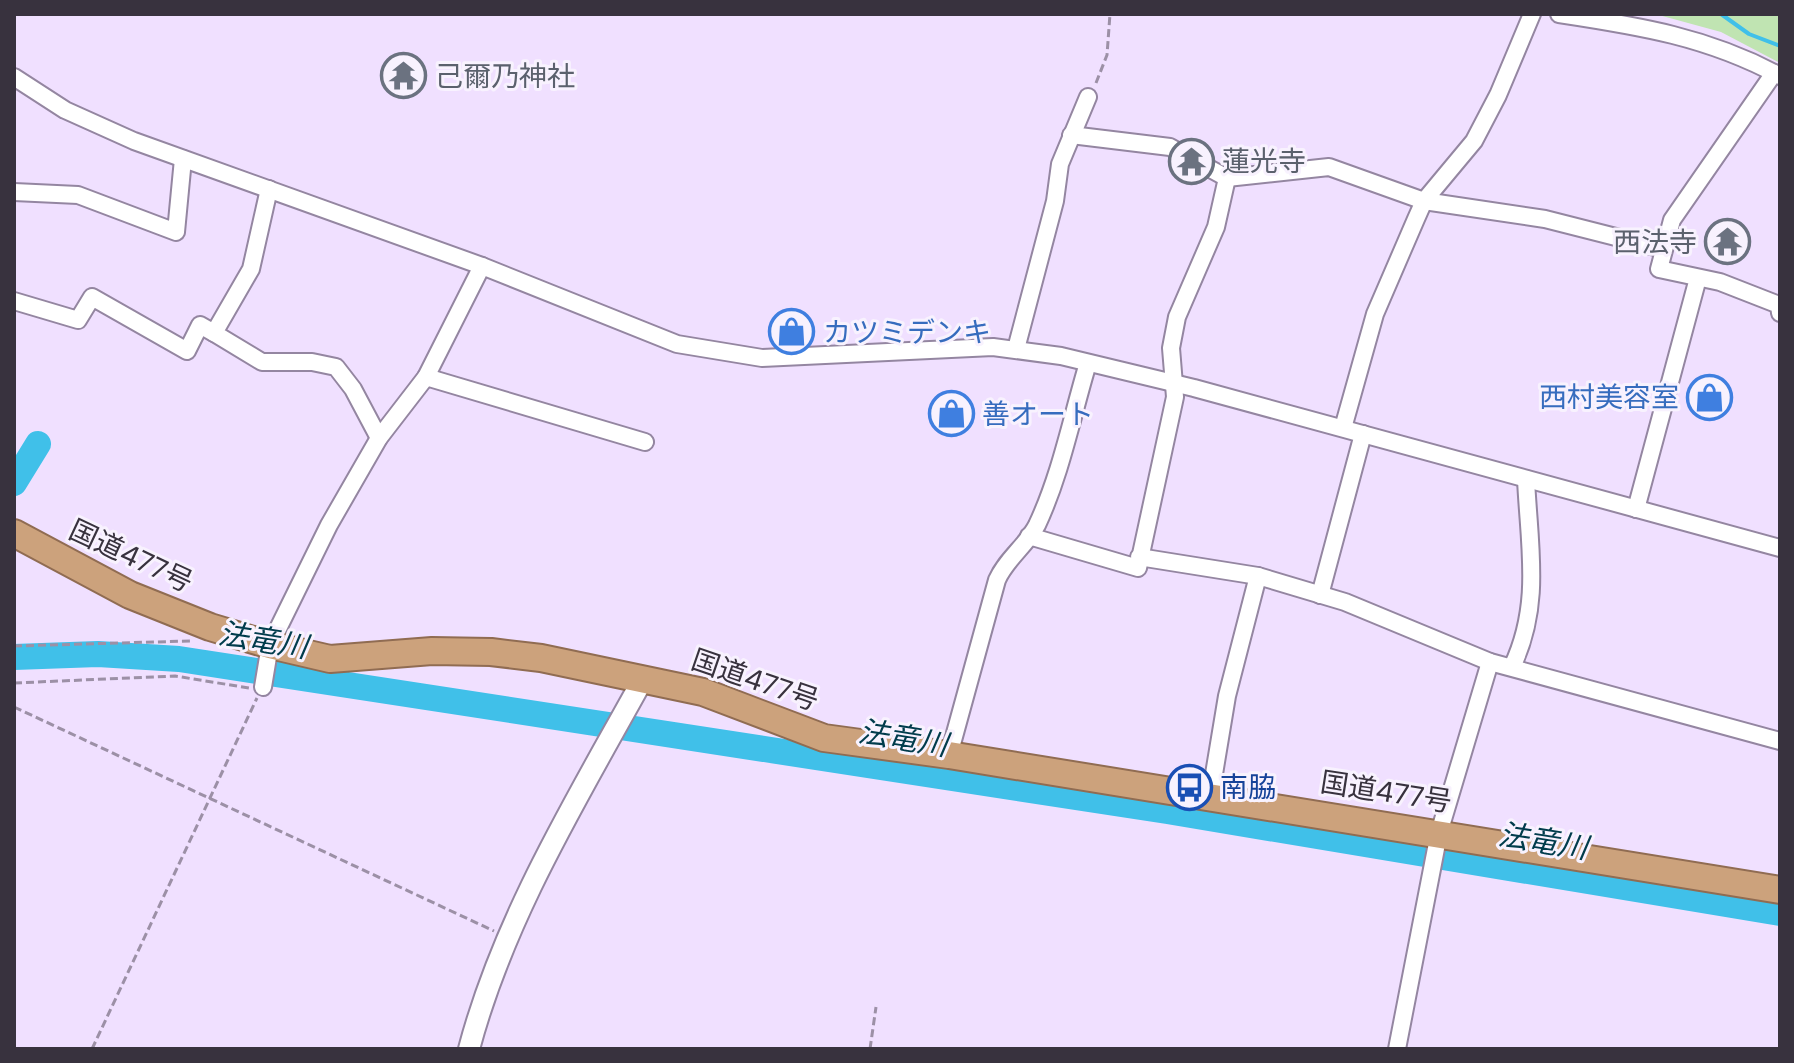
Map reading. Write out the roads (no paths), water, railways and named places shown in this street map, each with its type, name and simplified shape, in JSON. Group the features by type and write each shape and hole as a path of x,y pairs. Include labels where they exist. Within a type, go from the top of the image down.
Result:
{"highway":[{"name":"国道477号","path":"14,533 130,595 269,649 330,659 432,651 491,652 703,692 824,738 949,755 1780,890"}],"street":[{"path":"1343,428 1375,314 1424,201 1474,141 1498,95 1532,14"},
{"path":"1559,14 1654,27 1718,47 1777,74 1672,220 1659,269 1698,278 1779,305 1780,313"},
{"path":"14,77 65,110 134,141 482,266 677,344 762,358 926,348 1016,349 1172,383 1780,548"},
{"path":"1016,349 1055,201 1060,164 1088,97"},
{"path":"1071,135 1170,147 1227,178 1329,167 1424,201 1545,219 1663,249"},
{"path":"14,192 78,195 176,232 183,159"},
{"path":"1029,536 1138,568 1175,397 1171,348 1177,317 1216,227 1227,178"},
{"path":"214,333 251,269 269,189"},
{"path":"263,687 269,649 329,525 379,438 426,377 482,266"},
{"path":"1636,509 1698,278"},
{"path":"14,301 78,320 92,297 187,351 200,325 262,362 312,362 336,367 353,389 379,438"},
{"path":"949,755 997,580 1003,566 1029,536 1047,500 1088,363"},
{"path":"426,377 645,442"},
{"path":"1320,595 1363,434"},
{"path":"1512,667 1523,643 1533,607 1526,479"},
{"path":"1139,557 1258,576 1397,622 1428,638 1490,662 1780,741"},
{"path":"1210,798 1227,696 1258,576"},
{"path":"1397,1049 1439,833 1490,662"},
{"path":"469,1049 509,937 565,820 643,679"}],"waterway":[{"path":"1721,14 1749,34 1780,46"},
{"path":"14,483 38,444"},
{"name":"法竜川","path":"14,657 98,654 179,659 1167,811 1780,913"}],"place":[{"name":"己爾乃神社","path":"404,76"},
{"name":"蓮光寺","path":"1191,161"},
{"name":"西法寺","path":"1728,242"},
{"name":"カツミデンキ","path":"792,332"},
{"name":"西村美容室","path":"1710,397"},
{"name":"善オート","path":"951,414"},
{"name":"南脇","path":"1189,787"}]}
